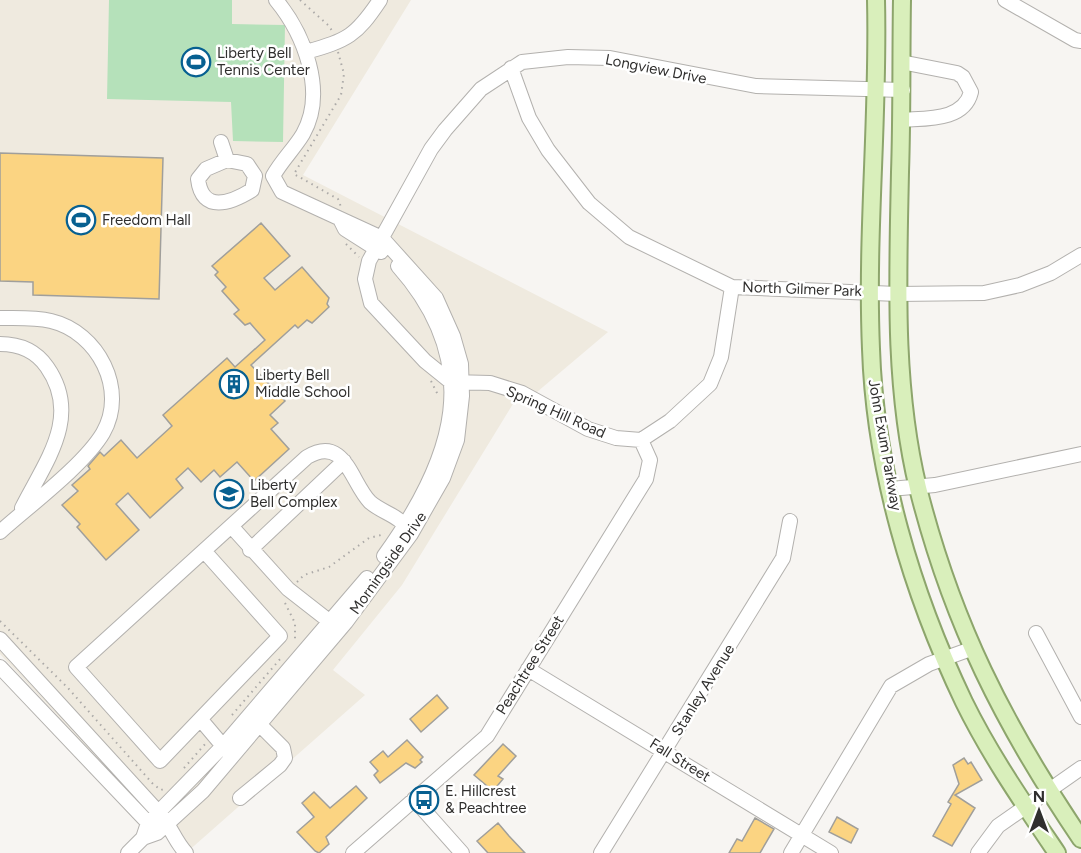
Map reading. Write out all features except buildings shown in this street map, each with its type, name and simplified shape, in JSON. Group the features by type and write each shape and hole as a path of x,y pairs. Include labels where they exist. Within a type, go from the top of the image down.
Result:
{"main road":[{"name":"John Exum Parkway","path":"876,0 869,292 876,411 890,489 919,592 945,657 979,729 1024,805 1057,853"},
{"name":"John Exum Parkway","path":"902,0 903,90 897,294 905,401 918,487 944,577 971,649 1012,732 1081,839"}],"street":[{"path":"273,176 283,157 303,134 310,111 312,78 306,52 287,13 276,0"},
{"path":"306,52 346,39 356,33 380,0"},
{"path":"1005,0 1075,40 1081,41"},
{"name":"Longview Drive","path":"457,383 425,361 371,303 366,292 365,279 369,261 431,149 482,89 510,68 537,60 610,58 756,86 825,90 874,88 903,90"},
{"path":"901,62 957,73 963,77 971,92 969,101 963,109 952,114 902,120"},
{"name":"North Gilmer Park","path":"510,68 529,118 548,150 589,203 629,237 732,287 897,294 984,293 1020,285 1051,273 1081,255"},
{"path":"221,142 227,159"},
{"path":"227,159 247,164 255,176 252,190 237,200 221,203 206,200 199,191 198,179 207,169 227,159"},
{"path":"255,176 273,176"},
{"path":"273,176 282,192 341,221 348,221 379,243"},
{"name":"Morningside Drive","path":"254,720 329,621 431,502 452,458 460,425 453,336 436,298 379,243"},
{"path":"641,440 670,421 710,384 720,357 732,287"},
{"path":"0,318 52,321 83,338 104,361 111,385 111,409 104,432 91,451 0,532"},
{"path":"0,344 15,344 40,357 57,381 63,406 61,429 19,515"},
{"name":"Spring Hill Road","path":"457,383 490,383 522,393 588,429 615,438 641,440"},
{"name":"Peachtree Street","path":"353,853 487,736 646,479 650,460 641,440"},
{"path":"205,552 280,636 160,761 76,667 315,452 336,454 344,461 370,501 407,530"},
{"path":"890,489 935,485 1081,454"},
{"path":"250,550 344,461"},
{"name":"Stanley Avenue","path":"602,853 783,558 790,521"},
{"path":"232,527 250,550 288,589 329,621 346,622"},
{"name":"Morningside Drive","path":"128,853 164,818 346,622 407,530"},
{"path":"1036,633 1081,717"},
{"path":"0,639 164,818 173,838 186,853"},
{"path":"791,853 891,686 906,675 945,657 971,649"},
{"path":"0,667 153,828 173,838"},
{"name":"Fall Street","path":"528,669 831,853"},
{"path":"201,720 227,751"},
{"path":"240,798 280,765 285,758 283,748 254,720"},
{"path":"98,772 112,759"},
{"path":"978,853 998,826 1024,805 1081,768"},
{"path":"414,799 462,853"}],"shaded area":[{"name":"Liberty Bell Complex","path":"0,0 411,0 303,175 608,332 524,403 516,399 402,585 333,670 365,695 186,853 0,654"}],"green space":[{"name":"Liberty Bell Tennis Center","path":"109,0 232,0 232,24 285,25 283,142 233,141 231,102 107,99"}],"place":[{"name":"Liberty Bell Tennis Center","path":"196,62"},
{"name":"Freedom Hall","path":"81,220"},
{"name":"Liberty Bell Middle School","path":"234,384"},
{"name":"Liberty Bell Complex","path":"229,494"},
{"name":"E. Hillcrest & Peachtree","path":"424,800"}]}
